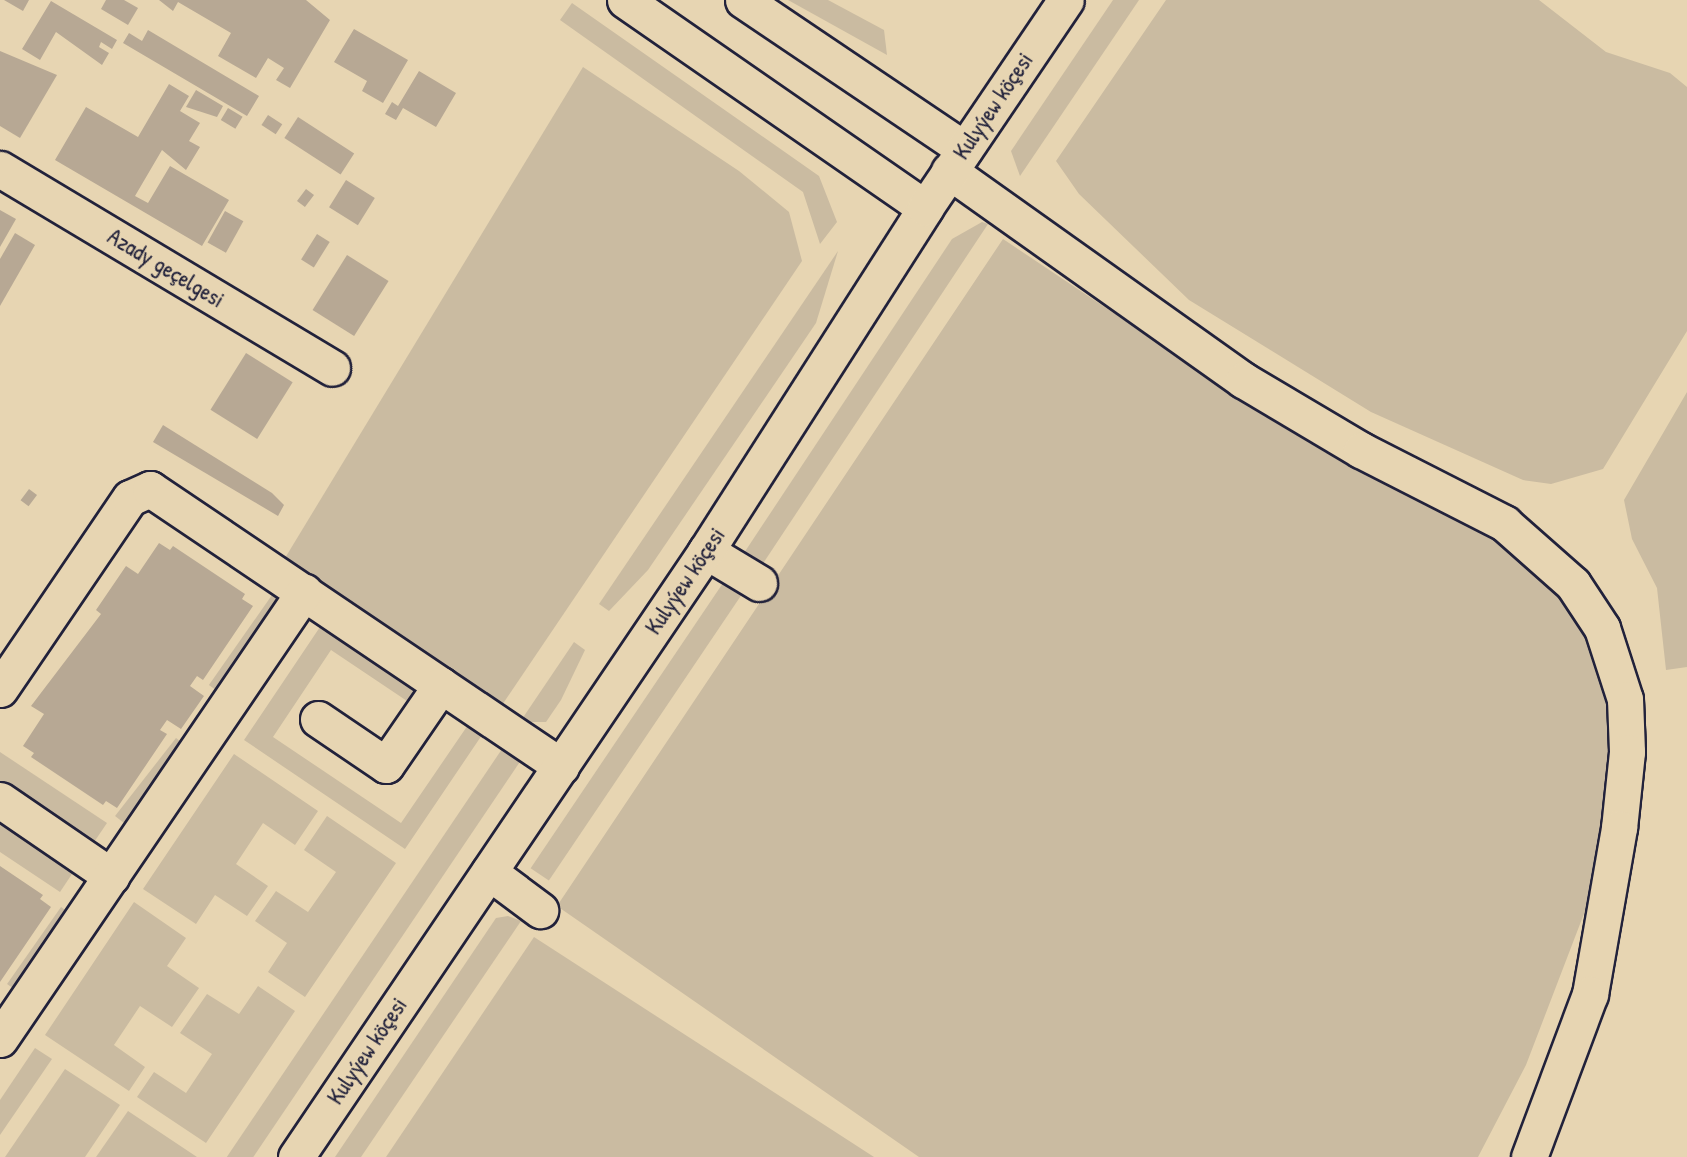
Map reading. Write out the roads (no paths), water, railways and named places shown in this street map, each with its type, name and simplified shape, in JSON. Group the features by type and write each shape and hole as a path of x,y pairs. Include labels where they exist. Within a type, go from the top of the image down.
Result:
{"street":[{"path":"625,0 925,208"},
{"path":"743,0 957,160 1243,380 1361,450 1504,523 1573,584 1602,628 1625,699 1627,752 1619,828 1590,995 1529,1157"},
{"name":"Kulyýew köçesi","path":"296,1157 706,551 925,208 1066,0"},
{"name":"Azady geçelgesi","path":"0,169 332,368"},
{"path":"0,689 130,498 143,489 157,493 561,766"},
{"path":"706,551 759,583"},
{"path":"0,1039 304,592"},
{"path":"318,719 386,765 441,685"},
{"path":"0,800 111,876"},
{"path":"489,872 540,910"}]}
